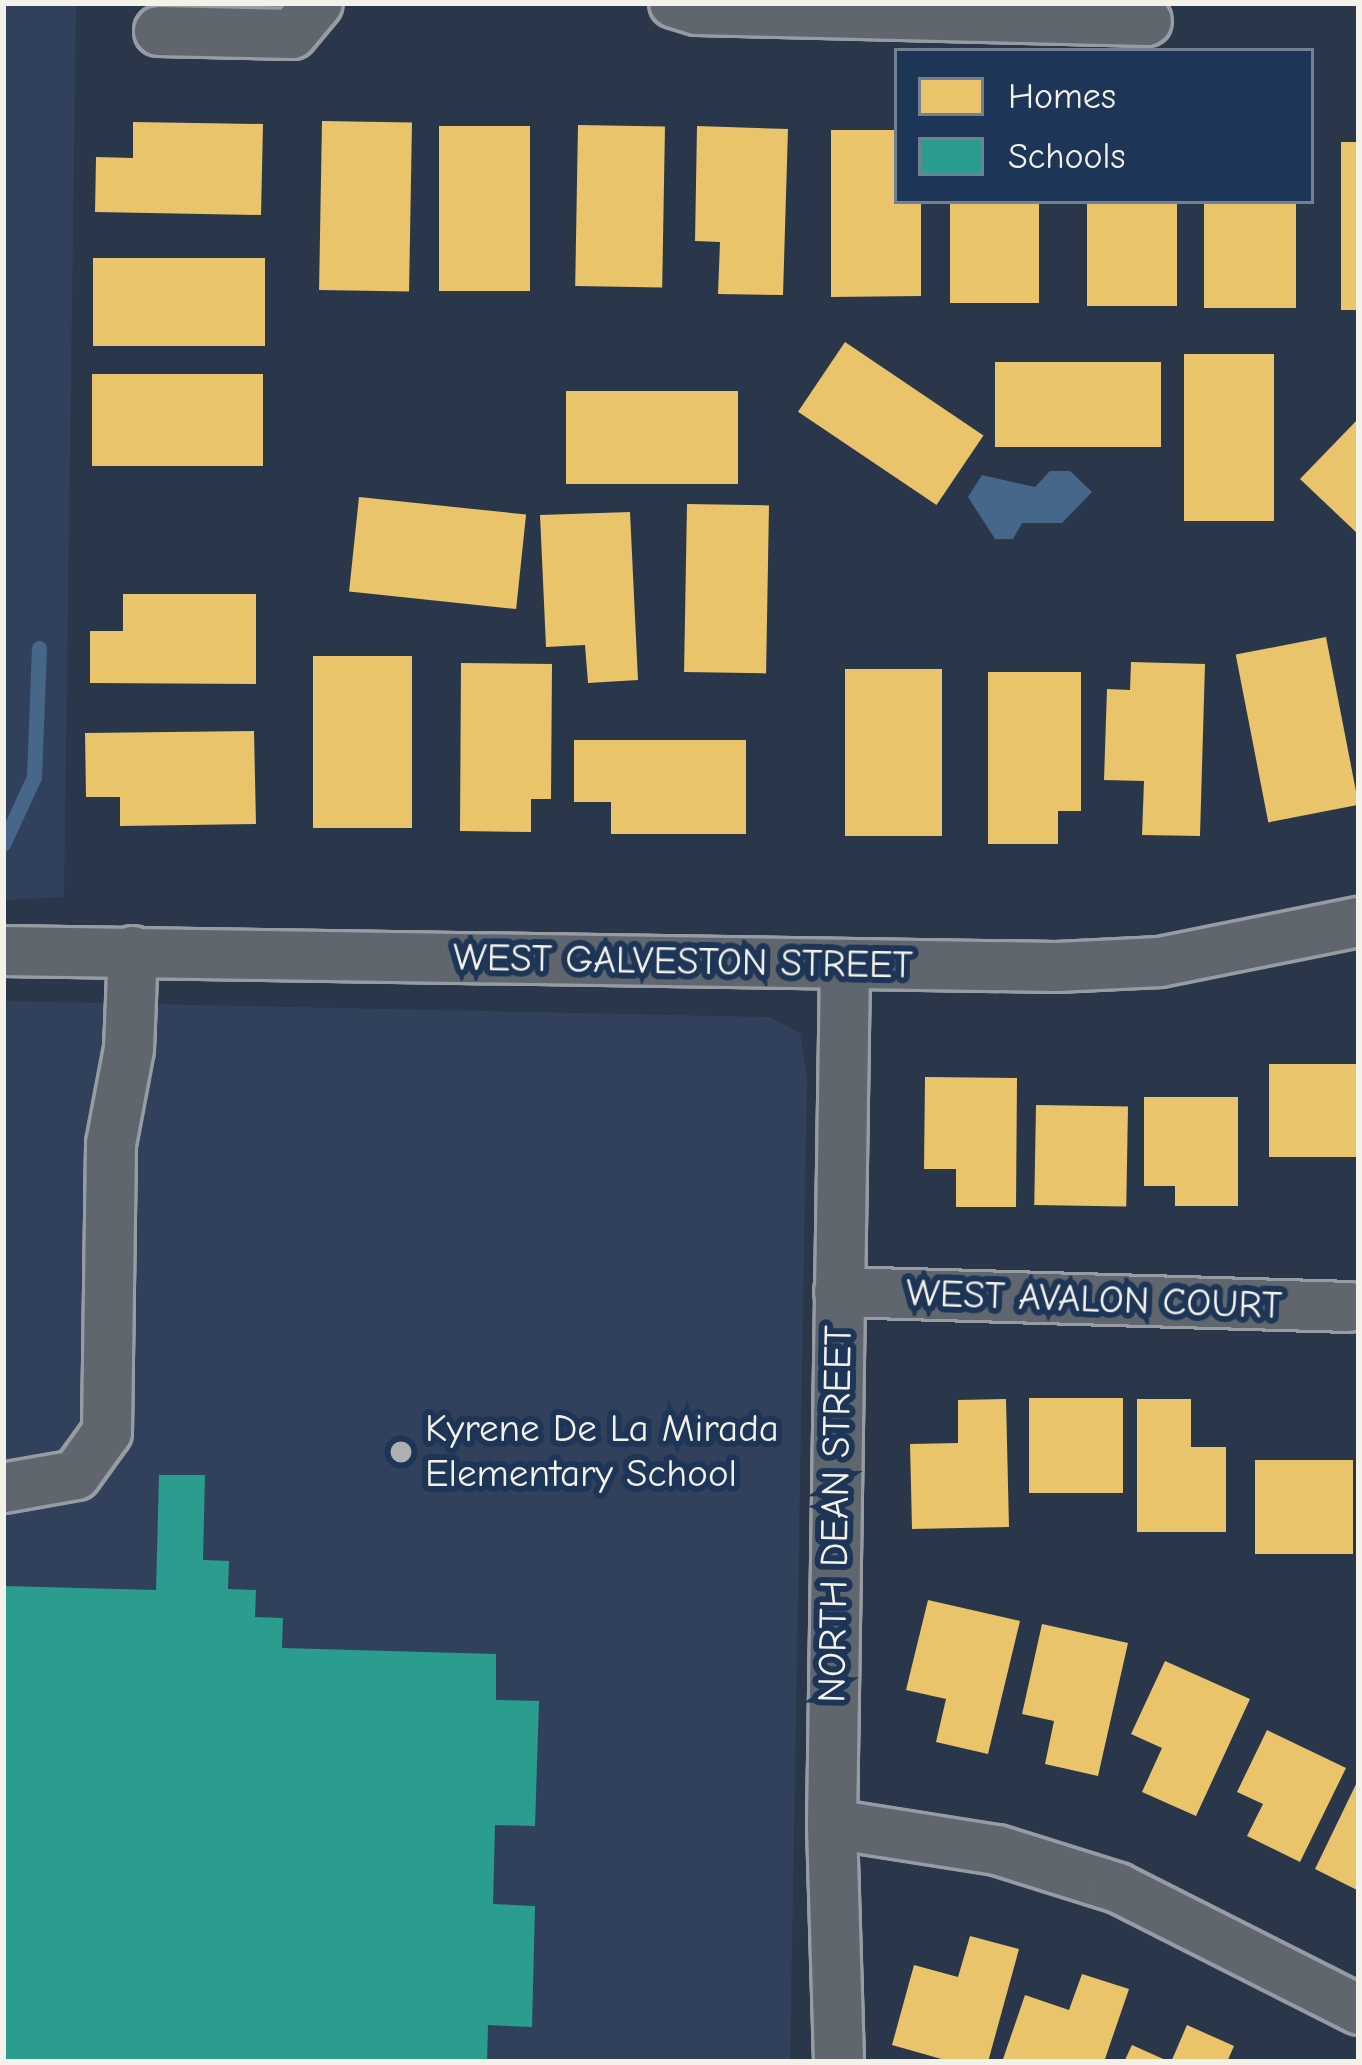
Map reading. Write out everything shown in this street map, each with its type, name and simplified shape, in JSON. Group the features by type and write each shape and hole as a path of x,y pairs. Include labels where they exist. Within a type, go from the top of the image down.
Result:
{"street":[{"path":"159,31 292,34 318,3"},
{"path":"674,3 698,10 1147,21"},
{"name":"WEST GALVESTON STREET","path":"3,951 845,965 1160,962 1359,922"},
{"path":"3,1487 76,1474 107,1432 111,1144 129,1048 134,951"},
{"name":"NORTH DEAN STREET","path":"839,2062 832,1824 845,965"},
{"name":"WEST AVALON COURT","path":"838,1292 1349,1307"},
{"path":"832,1824 997,1850 1118,1888 1359,2010"}],"shaded area":[{"path":"3,3 76,3 64,897 3,900"},
{"path":"1050,471 1070,471 1092,492 1062,523 1022,523 1013,539 995,539 968,497 982,475 1035,487"},
{"name":"Kyrene De La Mirada Elementary School","path":"3,1001 769,1017 800,1033 807,1077 790,2062 3,2062"}],"building: Homes":[{"path":"322,121 412,123 409,292 319,290"},
{"path":"133,122 263,124 261,215 95,212 96,157 133,158"},
{"path":"578,125 665,127 662,287 575,286"},
{"path":"439,126 530,126 530,291 439,291"},
{"path":"697,126 788,129 783,295 718,294 720,242 695,241"},
{"path":"831,130 894,130 894,204 921,204 921,296 831,297"},
{"path":"1341,142 1359,142 1359,310 1341,310"},
{"path":"950,204 1039,204 1039,303 950,303"},
{"path":"1087,204 1177,204 1177,306 1087,306"},
{"path":"1204,204 1296,204 1296,308 1204,308"},
{"path":"93,258 265,258 265,346 93,346"},
{"path":"845,342 983,435 936,505 798,412"},
{"path":"1184,354 1274,354 1274,521 1184,521"},
{"path":"995,362 1161,362 1161,447 995,447"},
{"path":"92,374 263,374 263,466 92,466"},
{"path":"566,391 738,391 738,484 566,484"},
{"path":"1359,418 1359,535 1300,479"},
{"path":"359,497 526,515 516,609 349,591"},
{"path":"687,504 769,505 766,673 684,672"},
{"path":"630,512 638,680 588,683 585,645 546,647 540,515"},
{"path":"123,594 256,594 256,684 90,683 90,631 123,631"},
{"path":"1326,637 1359,805 1268,822 1236,655"},
{"path":"313,656 412,656 412,828 313,828"},
{"path":"1131,662 1205,664 1200,836 1142,835 1144,781 1104,780 1107,689 1130,690"},
{"path":"461,663 552,664 551,799 531,799 531,832 460,831"},
{"path":"845,669 942,669 942,836 845,836"},
{"path":"988,672 1081,672 1081,811 1058,811 1058,844 988,844"},
{"path":"254,731 256,824 120,826 120,797 86,797 85,733"},
{"path":"574,740 746,740 746,834 611,834 611,802 574,802"},
{"path":"1269,1064 1359,1064 1359,1157 1269,1157"},
{"path":"925,1077 1017,1078 1016,1207 956,1207 956,1169 924,1169"},
{"path":"1144,1097 1238,1097 1238,1206 1175,1206 1175,1186 1144,1186"},
{"path":"1036,1105 1128,1107 1126,1207 1034,1205"},
{"path":"1029,1398 1123,1398 1123,1493 1029,1493"},
{"path":"1006,1399 1009,1527 912,1529 910,1444 958,1443 958,1400"},
{"path":"1137,1399 1191,1399 1191,1447 1226,1447 1226,1532 1137,1532"},
{"path":"1255,1460 1353,1460 1353,1554 1255,1554"},
{"path":"928,1600 1020,1621 988,1754 936,1742 946,1699 906,1690"},
{"path":"1042,1624 1128,1643 1098,1776 1045,1764 1054,1721 1022,1714"},
{"path":"1165,1661 1250,1699 1196,1816 1142,1792 1162,1748 1131,1734"},
{"path":"1267,1730 1346,1768 1300,1862 1247,1836 1263,1804 1237,1792"},
{"path":"1359,1778 1359,1891 1315,1869"},
{"path":"970,1936 1019,1949 988,2062 952,2062 892,2045 914,1965 958,1977"},
{"path":"1082,1974 1129,1989 1104,2062 1002,2062 1025,1995 1069,2010"},
{"path":"1187,2025 1234,2046 1227,2062 1171,2062"},
{"path":"1132,2045 1170,2062 1124,2062"}],"building: Schools":[{"path":"159,1475 205,1475 203,1560 229,1561 228,1589 256,1590 255,1617 283,1618 282,1648 496,1654 496,1700 539,1701 535,1826 495,1825 493,1904 535,1906 532,2027 488,2025 487,2062 3,2062 3,1586 156,1590"}],"waterway":[{"path":"3,844 34,777 39,648"}],"place":[{"name":"Kyrene De La Mirada Elementary School","path":"401,1452"}]}
